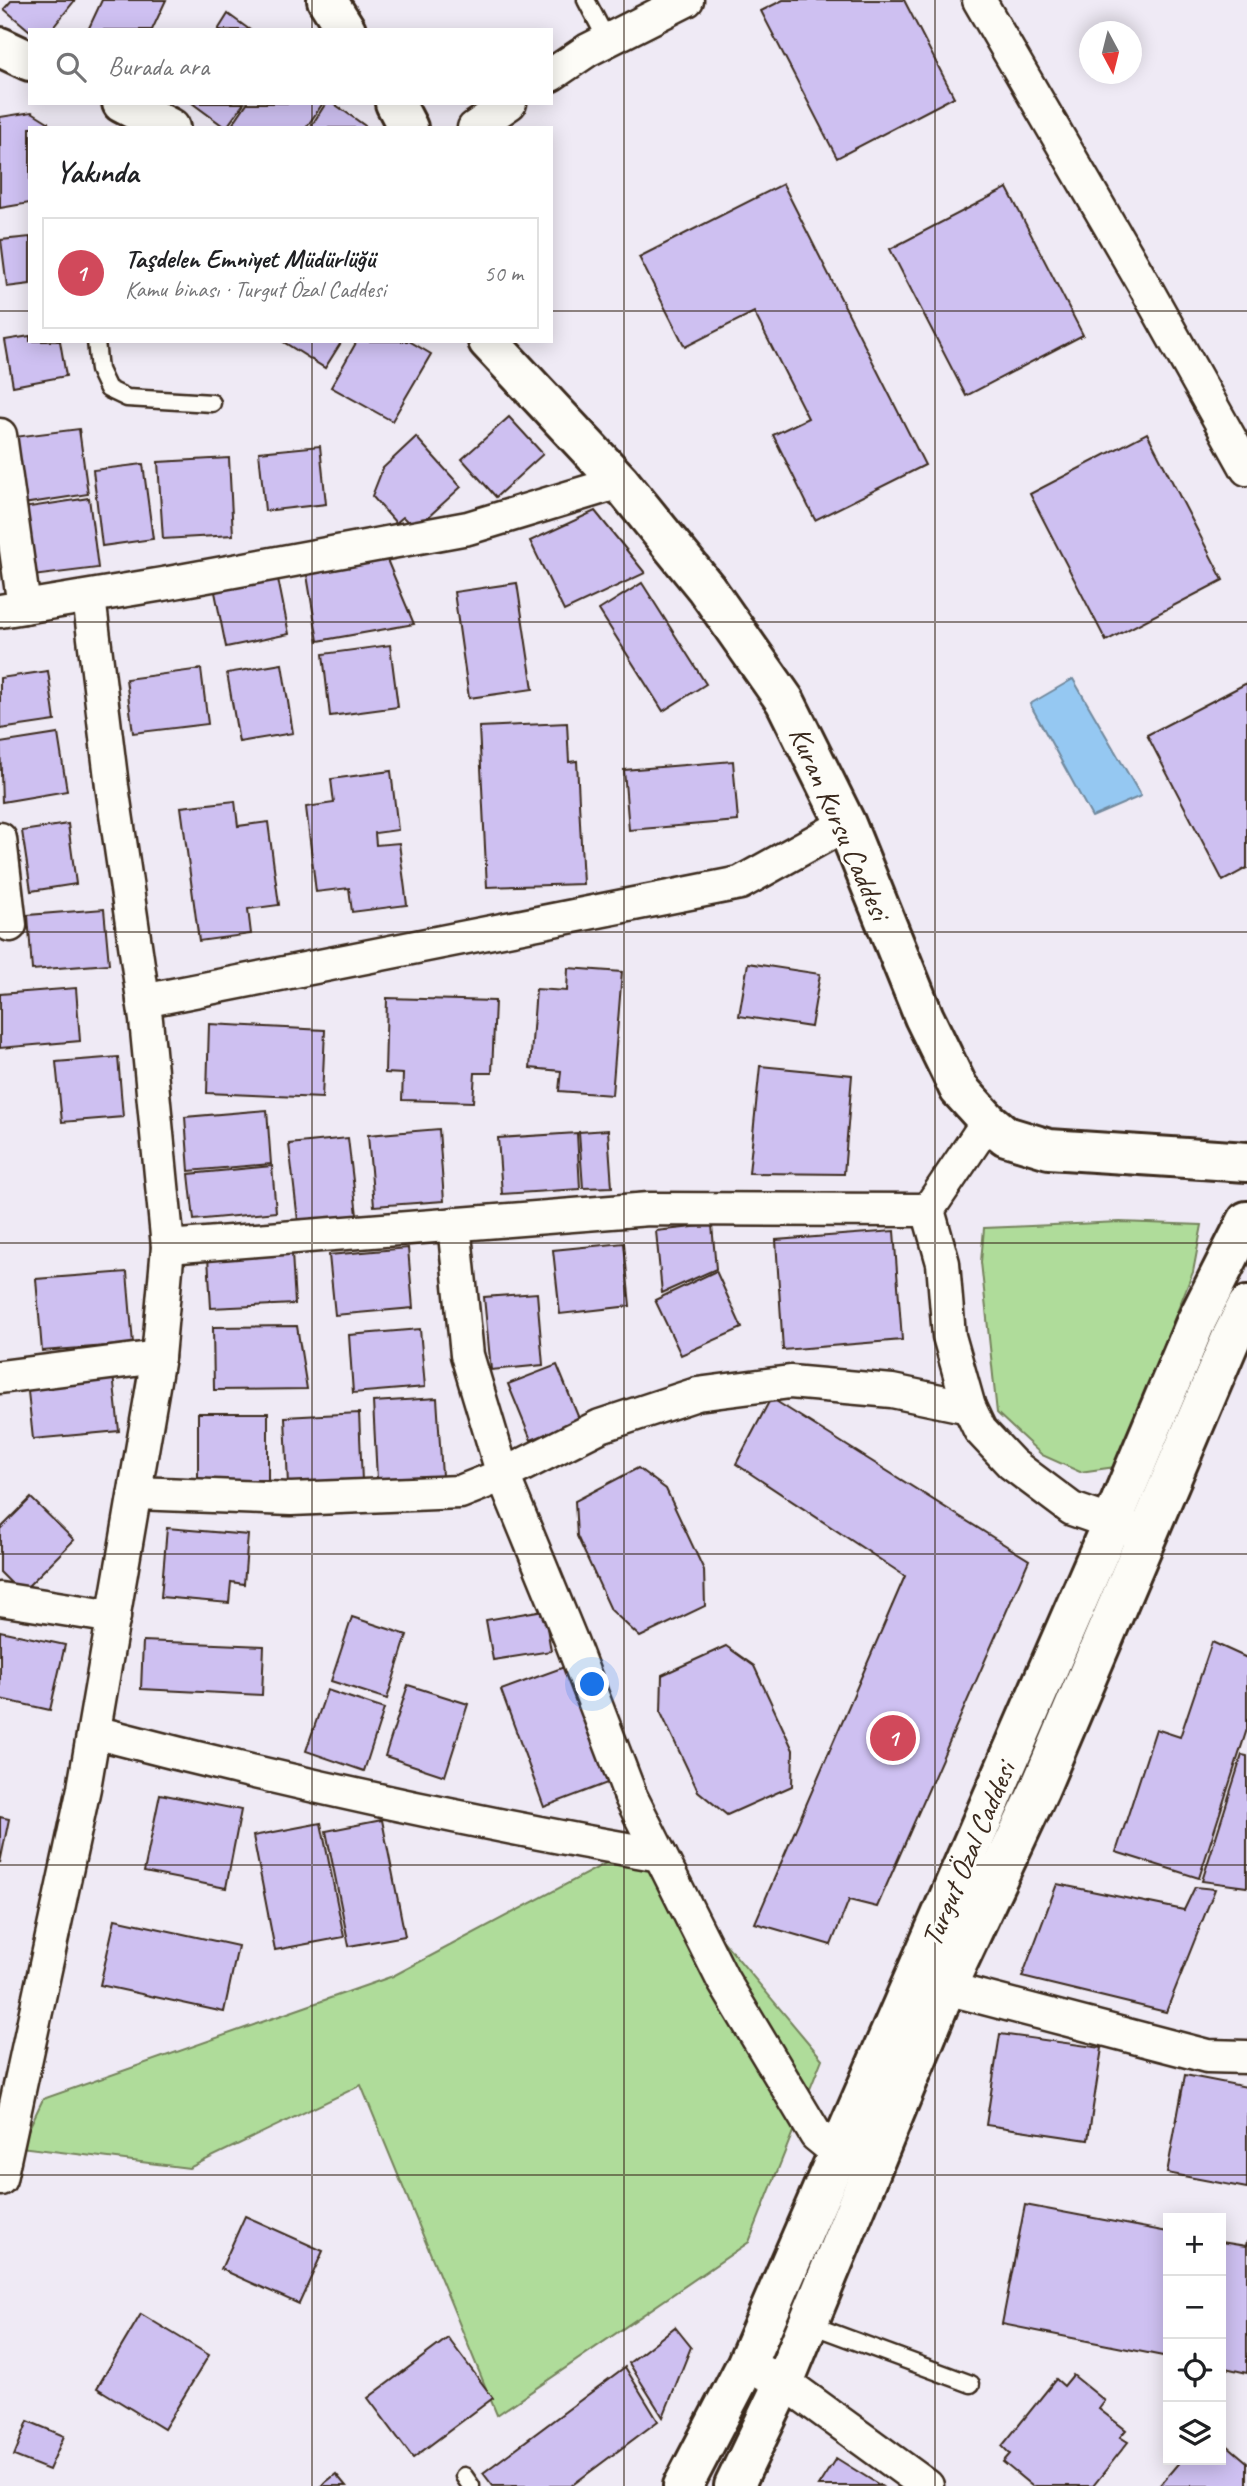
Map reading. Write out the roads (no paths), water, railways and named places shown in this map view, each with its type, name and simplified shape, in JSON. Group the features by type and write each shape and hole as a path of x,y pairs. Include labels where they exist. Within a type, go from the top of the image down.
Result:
{"main road":[{"path":"327,0 345,28"},
{"path":"0,47 28,60"},
{"path":"396,105 407,126"},
{"name":"Kuran Kursu Caddesi","path":"490,343 620,482 706,589 785,701 846,824 930,1029 959,1089 988,1121 1006,1136 1049,1149 1247,1162"},
{"name":"Turgut Özal Caddesi","path":"734,2486 783,2382 789,2317 928,1986 1112,1522 1196,1322 1247,1221"},
{"name":"Turgut Özal Caddesi","path":"928,1986 1039,1790 1247,1306"},
{"name":"Turgut Özal Caddesi","path":"683,2486 746,2365 789,2317"}],"street":[{"path":"553,74 588,50 687,0"},
{"path":"979,0 1247,469"},
{"path":"477,126 507,105"},
{"path":"0,435 12,609 468,528 620,482"},
{"path":"0,2179 84,1788 158,1357 168,1247 143,1001 112,786 89,597"},
{"path":"143,1001 740,883 846,824"},
{"path":"0,839 10,925"},
{"path":"988,1121 928,1209 943,1263 949,1336 969,1407 980,1430 1012,1464 1072,1509 1147,1535"},
{"path":"168,1247 649,1209 928,1209"},
{"path":"454,1224 467,1355 503,1475 631,1797 730,1992 816,2135 855,2159"},
{"path":"0,1377 158,1357"},
{"path":"136,1493 291,1499 460,1492 503,1475 600,1426 696,1394 790,1382 891,1391 969,1407"},
{"path":"0,1599 114,1617"},
{"path":"94,1732 331,1790 531,1833 660,1855"},
{"path":"928,1986 1207,2056 1247,2057"},
{"path":"746,2365 783,2382 927,2486"}],"lane":[{"path":"586,0 607,40"},
{"path":"96,343 99,370 108,389 127,398 212,404"},
{"path":"789,2317 971,2384"}],"water":[{"path":"1073,679 1141,796 1092,817 1030,704"}],"place":[{"name":"Taşdelen Emniyet Müdürlüğü","path":"893,1738"}]}
